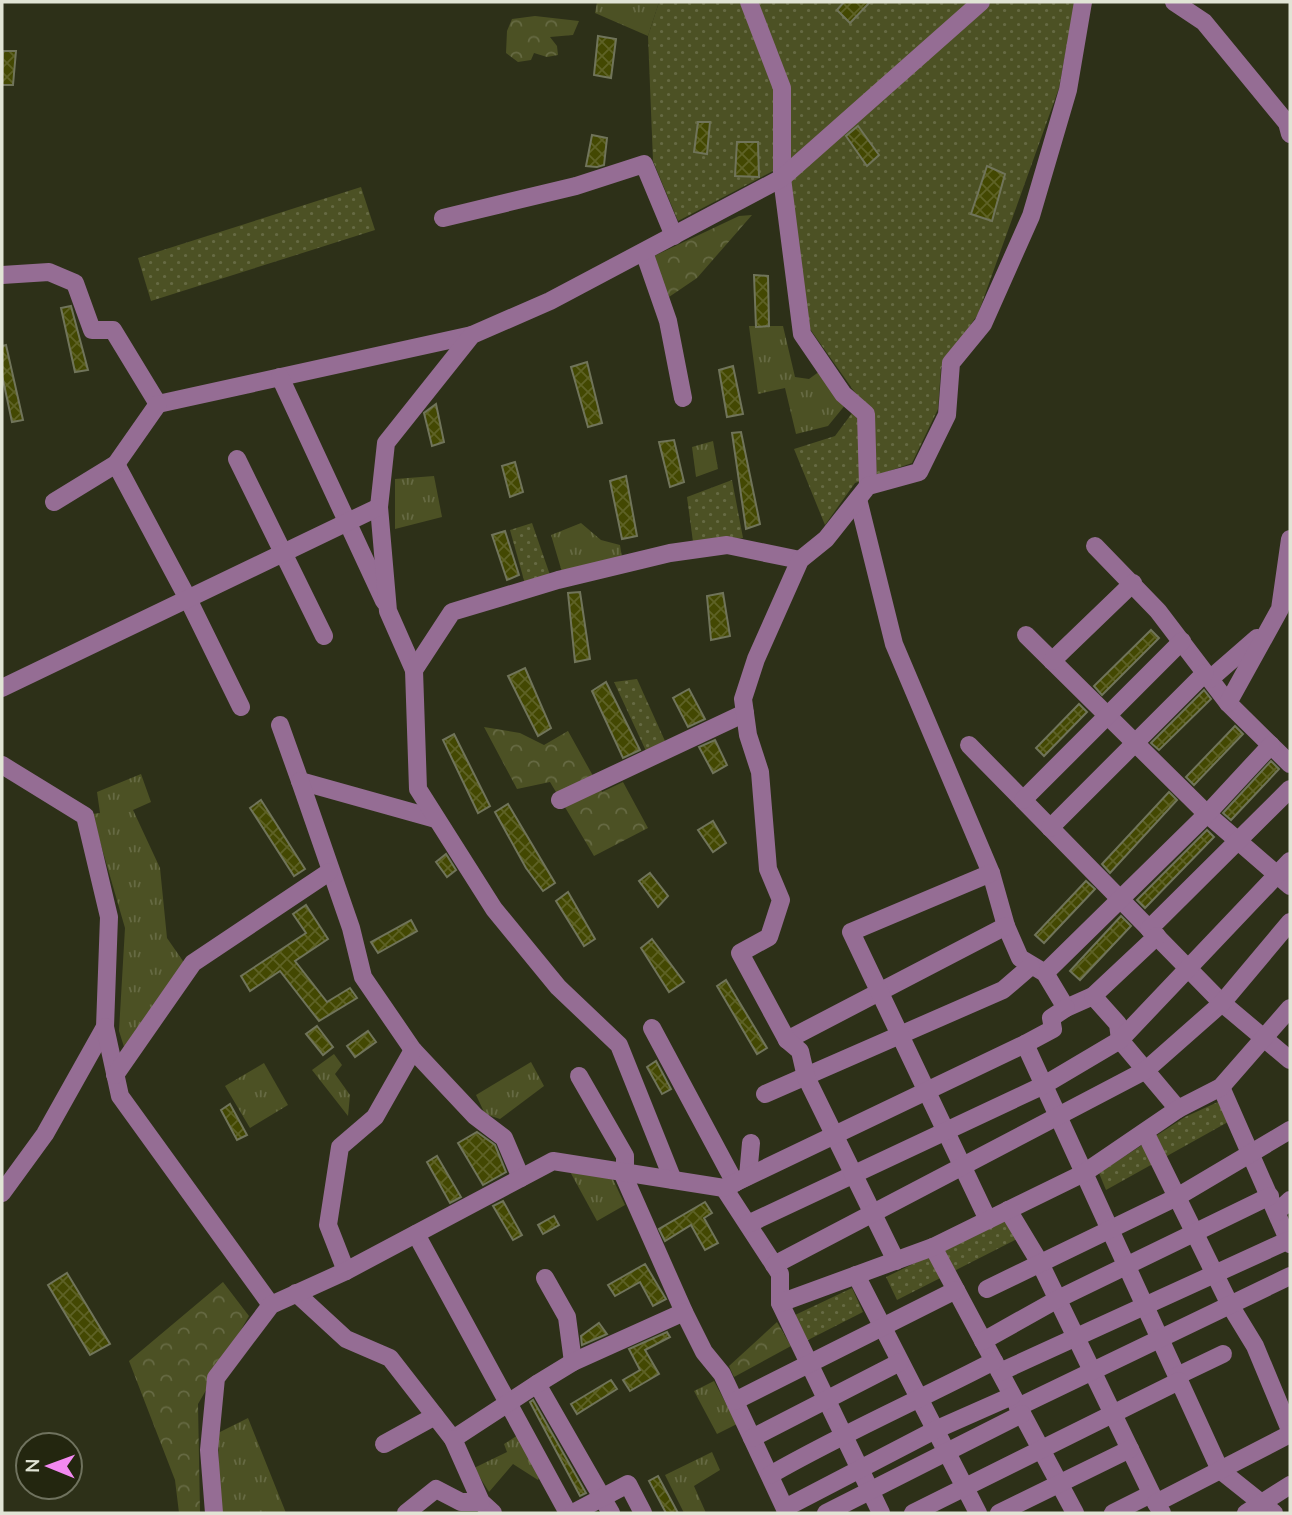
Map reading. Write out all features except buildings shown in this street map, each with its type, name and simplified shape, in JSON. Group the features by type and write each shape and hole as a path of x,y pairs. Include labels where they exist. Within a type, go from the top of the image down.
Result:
{"street":[{"path":"749,2 782,88 782,178 802,334 843,394 866,414 863,492 894,645 990,873 1006,926 1020,958 1038,969 1066,1008"},
{"path":"54,502 116,464 158,404 472,335 551,301 782,178 981,2"},
{"path":"896,1261 806,1077 800,1051 787,1040 740,953 769,937 782,900 768,869 760,772 748,735 743,699 756,659 800,561 826,539 863,492 919,472 947,415 951,363 983,324 1031,216 1068,90 1083,2"},
{"path":"1174,2 1203,22 1287,123 1290,134"},
{"path":"443,218 576,187 644,164 674,236"},
{"path":"644,251 668,321 683,398"},
{"path":"2,275 49,272 75,283 92,330 113,330 158,404"},
{"path":"388,611 379,508 386,443 472,335"},
{"path":"280,377 414,670 418,789 494,909 558,987 618,1045 673,1180"},
{"path":"237,459 324,636"},
{"path":"116,464 188,598 241,707"},
{"path":"2,688 379,508"},
{"path":"1228,703 1265,632 1285,605 1290,539"},
{"path":"414,670 452,612 558,580 670,553 727,545 800,561"},
{"path":"1095,546 1133,583 1182,641 1228,703 1290,764"},
{"path":"1052,661 1133,583"},
{"path":"1050,828 1135,742 1208,676 1265,632"},
{"path":"748,1224 1044,1084 1120,1040 1188,968 1286,874 1207,814 1026,635"},
{"path":"1023,800 1182,641"},
{"path":"560,800 745,713"},
{"path":"280,725 329,872 351,928 363,977 413,1050 475,1116 504,1138 521,1178"},
{"path":"969,745 1222,1003 1290,1058"},
{"path":"765,1094 901,1037 1003,990 1038,969 1120,899 1207,814 1271,745"},
{"path":"2,765 85,816 109,918 105,1027 120,1096 271,1305"},
{"path":"300,781 436,819"},
{"path":"214,1513 209,1450 216,1378 271,1305 346,1271 553,1161 730,1186 835,1133 1025,1044 1053,1029 1051,1018 1093,996 1290,789"},
{"path":"116,1075 193,963 329,872"},
{"path":"988,1220 851,932 990,873"},
{"path":"774,1265 873,1211 1059,1118 1146,1070 1222,1003 1290,922"},
{"path":"787,1040 1006,926"},
{"path":"1093,996 1118,1024 1120,1040 1178,1109"},
{"path":"780,1303 933,1247 1084,1173 1178,1109 1222,1087 1290,1008"},
{"path":"2,1193 45,1134 105,1027"},
{"path":"652,1028 748,1224 780,1275 780,1303 881,1513"},
{"path":"1025,1044 1220,1470 1260,1510 1290,1485"},
{"path":"346,1271 328,1225 340,1147 375,1117 413,1050"},
{"path":"579,1076 625,1156 624,1172 684,1312 735,1401 770,1475 780,1507 860,1470 935,1430 1018,1406 1290,1276"},
{"path":"770,1475 843,1433 997,1366 1076,1338 1290,1242 1222,1087"},
{"path":"987,1289 1177,1197 1290,1130"},
{"path":"1113,1513 1156,1503 1290,1432 1255,1346 1230,1306 1145,1132"},
{"path":"730,1186 748,1176 751,1143"},
{"path":"983,1341 1058,1299 1195,1234 1290,1200"},
{"path":"1008,1210 1040,1263 1156,1503"},
{"path":"416,1234 570,1513 628,1484 643,1513"},
{"path":"933,1247 1075,1513"},
{"path":"856,1275 978,1513"},
{"path":"545,1278 567,1317 573,1362"},
{"path":"735,1401 956,1290"},
{"path":"296,1293 346,1339 390,1358 453,1439 487,1508"},
{"path":"453,1439 573,1362 684,1312"},
{"path":"913,1513 1113,1415 1223,1354"},
{"path":"752,1438 900,1362"},
{"path":"537,1384 611,1513"},
{"path":"827,1513 948,1454 1018,1406"},
{"path":"384,1444 435,1416"},
{"path":"999,1513 1129,1449"},
{"path":"406,1513 436,1489 461,1502 487,1508"}],"green space":[{"path":"597,2 659,2 648,36 595,13"},
{"path":"659,2 1075,2 1059,88 978,314 941,368 938,409 912,463 855,483 825,525 794,449 835,436 861,401 810,329 775,170 678,221 653,161 648,36"},
{"path":"535,16 579,21 573,35 550,37 557,46 558,55 547,57 534,53 531,60 518,62 506,53 507,31 512,19"},
{"path":"361,187 375,230 151,301 138,258"},
{"path":"752,215 697,278 669,297 652,257 739,216"},
{"path":"749,326 783,326 795,377 809,379 820,371 846,404 828,426 796,434 785,388 758,394"},
{"path":"713,441 718,469 696,477 692,447"},
{"path":"434,476 442,517 395,529 395,479"},
{"path":"732,480 743,538 693,542 687,497"},
{"path":"532,523 550,575 525,584 510,530"},
{"path":"581,523 601,540 620,545 622,558 562,572 551,535"},
{"path":"637,679 665,741 646,751 614,682"},
{"path":"484,727 520,733 544,745 568,731 602,792 623,782 648,828 594,856 550,782 517,789"},
{"path":"141,774 151,802 133,810 160,868 167,938 185,964 125,1050 119,1031 125,928 92,814 100,813 97,792"},
{"path":"334,1054 342,1065 335,1074 350,1095 348,1116 312,1070"},
{"path":"531,1062 544,1086 500,1119 485,1114 476,1095"},
{"path":"264,1063 288,1105 250,1128 225,1086"},
{"path":"1220,1101 1228,1122 1106,1190 1099,1173 1185,1117"},
{"path":"568,1168 611,1175 625,1205 597,1221"},
{"path":"1002,1221 1011,1222 1019,1238 897,1300 886,1277"},
{"path":"223,1282 249,1316 198,1404 200,1512 179,1513 175,1480 129,1361"},
{"path":"852,1288 863,1312 806,1341 795,1315"},
{"path":"777,1322 791,1346 734,1377 729,1366"},
{"path":"714,1381 737,1424 717,1434 694,1391"},
{"path":"248,1418 286,1513 220,1513 218,1433"},
{"path":"518,1435 541,1474 538,1480 513,1464 489,1492 474,1468 507,1452 504,1444"},
{"path":"712,1452 720,1470 694,1486 706,1513 684,1513 665,1475"}]}
